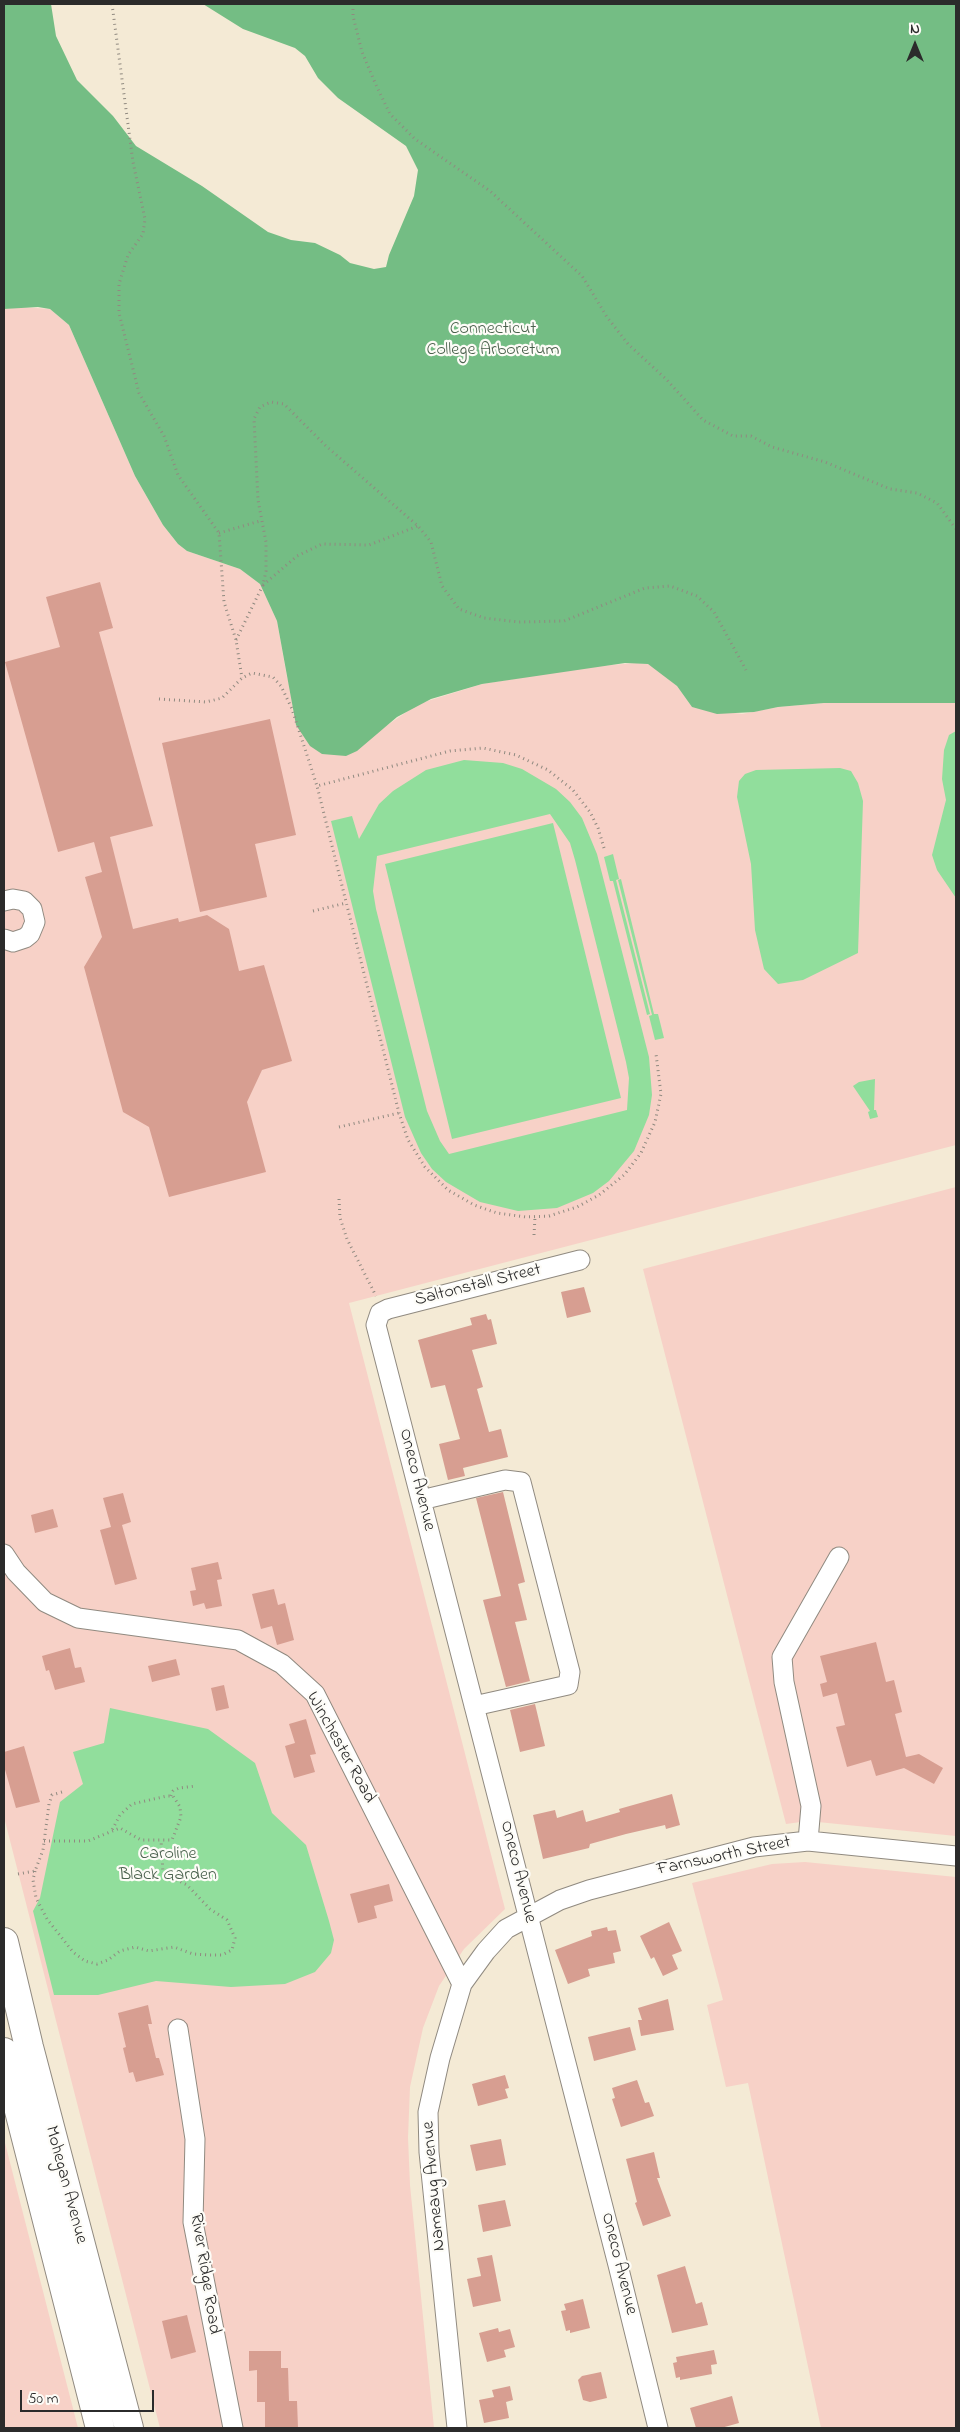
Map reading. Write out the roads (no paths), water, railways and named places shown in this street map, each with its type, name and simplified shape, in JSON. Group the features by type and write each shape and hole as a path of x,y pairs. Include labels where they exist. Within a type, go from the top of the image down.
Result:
{"highway":[{"name":"Mohegan Avenue","path":"4,1942 29,2047 129,2428"},
{"name":"Mohegan Avenue","path":"4,2052 100,2428"}],"street":[{"path":"4,901 13,899 24,901 32,909 35,922 30,934 25,938 13,942 4,939"},
{"name":"Saltonstall Street","path":"381,1313 580,1260"},
{"name":"Oneco Avenue","path":"381,1313 376,1325 618,2265 658,2428"},
{"path":"421,1500 506,1480 521,1482 570,1672 568,1685 474,1706"},
{"name":"Winchester Road","path":"4,1554 16,1572 45,1602 78,1618 238,1640 282,1664 315,1694 462,1984"},
{"path":"808,1841 811,1806 784,1682 782,1657 839,1557"},
{"name":"Farnsworth Street","path":"528,1915 589,1890 649,1873 754,1847 790,1841 808,1841 956,1856"},
{"name":"Nameaug Avenue","path":"456,2428 429,2152 428,2112 440,2058 462,1984 486,1951 506,1929 528,1915"},
{"name":"River Ridge Road","path":"178,2029 196,2139 193,2222 233,2428"}],"park label":[{"name":"Connecticut College Arboretum","path":"493,340"},
{"name":"Caroline Black Garden","path":"168,1865"}]}
